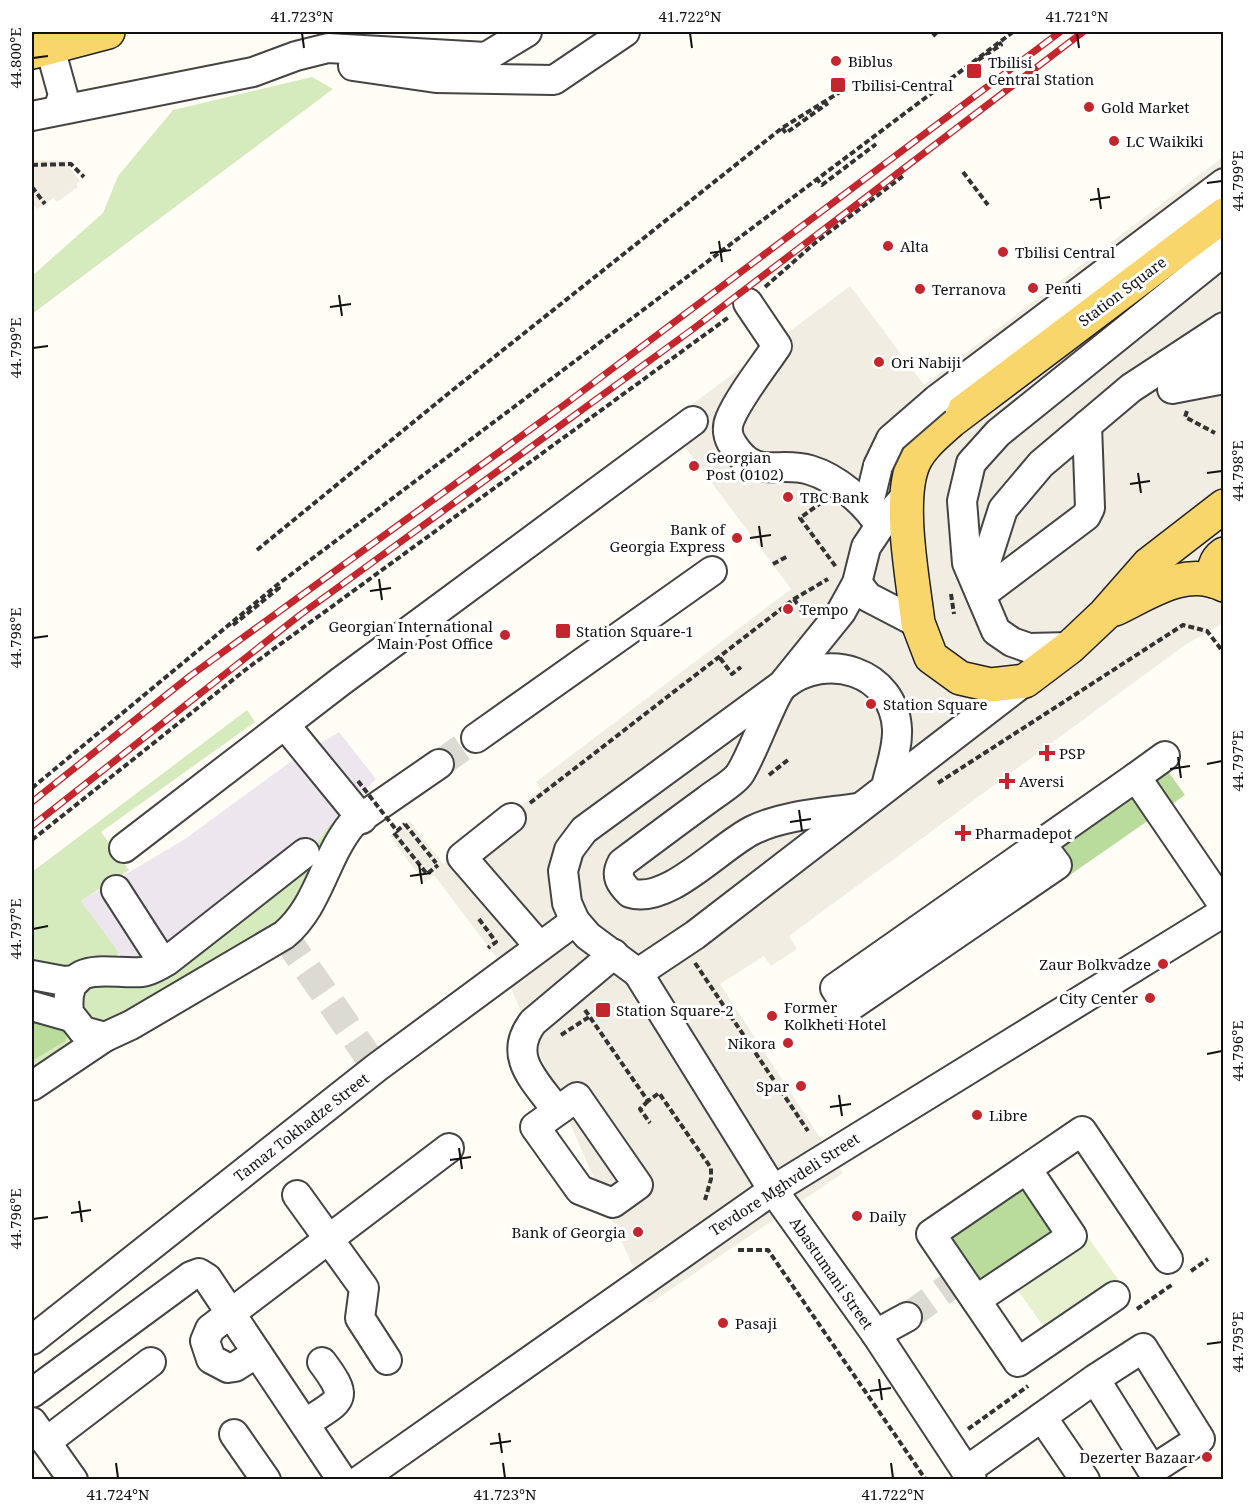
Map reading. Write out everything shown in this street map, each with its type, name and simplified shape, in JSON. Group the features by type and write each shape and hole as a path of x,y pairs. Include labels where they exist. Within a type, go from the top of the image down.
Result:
{"main road":[{"path":"56,43 108,32"},
{"name":"Station Square","path":"1224,215 951,421 923,447 914,462 905,497 918,623 931,657 960,678 991,685 1024,681 1070,647 1105,614 1149,564 1224,506"},
{"path":"1105,614 1178,579 1220,573"}],"street":[{"path":"45,112 117,100 253,72 296,56 328,48 486,57 527,32"},
{"path":"253,72 290,72 332,63 436,78 554,80 626,32"},
{"path":"45,112 63,95 56,43"},
{"path":"874,516 878,466 891,439 936,400 1224,183"},
{"path":"1070,647 1029,648 1012,642 996,631 967,563 962,501 971,463 998,433 1224,251"},
{"path":"748,303 777,346 729,420 730,441 739,455 751,465 766,469 791,466 812,471 874,516"},
{"path":"980,591 1003,509 1041,464 1131,388 1224,327"},
{"path":"1131,388 1224,357"},
{"path":"1131,388 1170,389 1224,379"},
{"path":"124,848 693,421"},
{"path":"980,591 1086,516 1090,508 1087,425"},
{"name":"Station Square","path":"905,497 874,516 857,583 841,612 782,686 622,801 575,839 563,871 567,903 575,921 588,936 638,973 695,935 1024,681"},
{"path":"476,738 712,571"},
{"path":"857,583 868,597 918,623"},
{"path":"857,808 762,826 682,878 656,892 638,896 630,893 622,885 618,872 622,863 738,776 782,686 817,670 837,668 863,674 876,682 887,696 897,729 886,787"},
{"path":"285,725 362,819"},
{"path":"1042,845 1057,865 848,1008 835,988 1042,845 1165,756"},
{"path":"32,1086 105,1037 131,1025 284,935 295,926 313,898 343,835 352,824 439,764"},
{"path":"1136,777 1224,906"},
{"path":"511,818 462,857 539,946"},
{"path":"32,975 64,981 77,980 97,970 142,972 163,963 305,853"},
{"path":"116,890 163,963"},
{"name":"Tevdore Mghvdeli Street","path":"360,1479 773,1190 1224,912"},
{"name":"Tamaz Tokhadze Street","path":"32,1340 376,1068 575,921"},
{"path":"557,1111 526,1066 521,1050 523,1035 534,1022 614,954"},
{"name":"Abastumani Street","path":"638,973 773,1190 876,1334 969,1475"},
{"path":"77,980 68,1001 71,1017 83,1031 93,1036 105,1037"},
{"path":"32,1006 71,1017"},
{"path":"1115,1296 1018,1362 962,1289 932,1234 1082,1131 1168,1258"},
{"path":"257,1353 235,1367 219,1366 211,1359 205,1341 206,1336 210,1329 449,1148"},
{"path":"962,1289 1072,1236 1027,1169"},
{"path":"297,1196 364,1288 360,1318 387,1360"},
{"path":"32,1393 190,1276 199,1273 207,1278 342,1479"},
{"path":"876,1334 907,1317"},
{"path":"73,1479 40,1444 151,1362"},
{"path":"305,1424 339,1400 341,1392 339,1384 322,1362"},
{"path":"969,1475 1095,1378"},
{"path":"1042,1417 1085,1479"},
{"path":"234,1434 266,1479"}],"path":[{"path":"933,36 937,32"},
{"path":"32,788 277,585 1013,32"},
{"path":"958,69 986,57 1001,45 999,42"},
{"path":"257,550 449,393 782,128 839,94"},
{"path":"816,178 822,185 876,144"},
{"path":"32,165 71,164 84,177"},
{"path":"963,172 988,205"},
{"path":"32,840 249,667 748,303 815,243 903,176"},
{"path":"32,188 45,204"},
{"path":"1188,407 1185,417 1215,433"},
{"path":"511,818 794,599 812,587 824,583 836,568 800,518 828,498"},
{"path":"773,564 788,556"},
{"path":"233,625 279,588 277,585"},
{"path":"950,591 954,614"},
{"path":"794,599 807,618"},
{"path":"930,788 1183,625 1207,631 1224,653"},
{"path":"720,658 732,674 741,667"},
{"path":"766,778 789,759"},
{"path":"358,781 397,831 405,824 437,864 427,874 394,832"},
{"path":"405,857 410,853"},
{"path":"488,948 496,942"},
{"path":"698,957 694,961 808,1131"},
{"path":"571,990 648,1101"},
{"path":"570,1029 589,1017"},
{"path":"650,1123 640,1109 659,1093 711,1168 711,1179 705,1200"},
{"path":"738,1250 768,1250 926,1479"}],"shaded area":[{"name":"Station Square","path":"1223,157 1223,623 1185,645 789,936 797,949 771,966 764,956 720,984 843,1173 649,1304 499,961 434,875 424,882 390,836 410,821 443,864 541,790 536,782 791,589 667,423 850,286 924,385"},
{"path":"32,160 73,161 70,168 80,181 76,184 78,187 57,202 53,198 37,209 32,203"},
{"path":"339,732 376,779 356,799 337,829 330,824 298,868 139,983 81,901 185,839 293,760"}],"green space":[{"path":"312,77 333,89 32,314 32,276 103,213 118,176 173,110"},
{"path":"247,710 255,722 101,832 129,870 81,901 119,953 114,961 32,969 32,872"},
{"path":"1158,757 1185,795 1054,886 1048,876 848,1015"},
{"path":"330,824 337,829 285,919 126,1015 97,1024 81,1009 86,987 111,981 298,868"},
{"path":"32,1014 68,1030 66,1041 32,1061"},
{"path":"68,1030 90,1041 32,1081 32,1061 66,1041"},
{"path":"1024,1177 1064,1235 980,1292 941,1234"},
{"path":"1089,1239 1118,1279 1047,1331 1018,1291"}],"tunnel":[{"path":"439,764 476,738"},
{"path":"284,935 376,1068"},
{"path":"907,1317 949,1287"}],"railway":[{"path":"32,802 190,676 564,405 1060,32"},
{"path":"32,826 300,615 693,329 1083,32"}],"place":[{"name":"Biblus","path":"836,61"},
{"name":"Tbilisi Central Station","path":"974,71"},
{"name":"Tbilisi-Central","path":"838,85"},
{"name":"Gold Market","path":"1089,107"},
{"name":"LC Waikiki","path":"1114,141"},
{"name":"Alta","path":"888,246"},
{"name":"Tbilisi Central","path":"1003,252"},
{"name":"Penti","path":"1033,288"},
{"name":"Terranova","path":"920,289"},
{"name":"Ori Nabiji","path":"879,362"},
{"name":"Georgian Post (0102)","path":"694,466"},
{"name":"TBC Bank","path":"788,497"},
{"name":"Bank of Georgia Express","path":"737,538"},
{"name":"Tempo","path":"788,609"},
{"name":"Station Square-1","path":"563,631"},
{"name":"Georgian International Main Post Office","path":"505,635"},
{"name":"Station Square","path":"871,704"},
{"name":"PSP","path":"1047,753"},
{"name":"Aversi","path":"1007,781"},
{"name":"Pharmadepot","path":"963,833"},
{"name":"Zaur Bolkvadze","path":"1163,964"},
{"name":"City Center","path":"1150,998"},
{"name":"Station Square-2","path":"603,1010"},
{"name":"Former Kolkheti Hotel","path":"772,1016"},
{"name":"Nikora","path":"788,1043"},
{"name":"Spar","path":"801,1086"},
{"name":"Libre","path":"977,1115"},
{"name":"Daily","path":"857,1216"},
{"name":"Bank of Georgia","path":"638,1232"},
{"name":"Pasaji","path":"723,1323"},
{"name":"Dezerter Bazaar","path":"1207,1457"}]}
